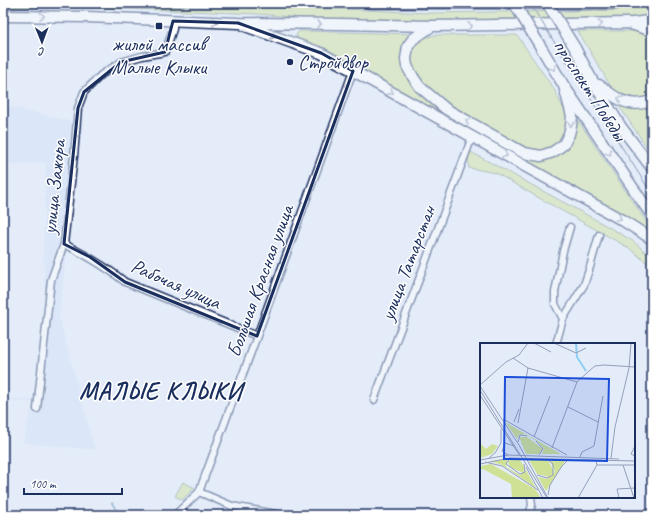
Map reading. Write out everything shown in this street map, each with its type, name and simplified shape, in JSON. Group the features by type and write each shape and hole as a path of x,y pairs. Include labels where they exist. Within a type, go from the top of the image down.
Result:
{"main road":[{"path":"369,3 618,3"},
{"name":"проспект Победы","path":"514,3 564,86 652,216"},
{"name":"проспект Победы","path":"547,3 621,127 652,168"},
{"path":"3,16 80,17 238,23 432,26 628,23 652,31"},
{"path":"238,23 321,53 622,220 652,239"},
{"path":"432,26 413,39 408,46 406,59 407,66 420,88 446,109 524,154 541,156 554,152 564,144 569,134 572,116 564,86"},
{"path":"592,80 610,94 631,104 640,104 652,100"}],"street":[{"name":"улица Зажора","path":"37,409 51,280 64,244 78,108 84,92 101,75 121,62 165,52 173,30 173,20"},
{"path":"628,23 652,20"},
{"name":"Большая Красная улица","path":"175,515 199,492 257,336 352,71"},
{"name":"улица Татарстан","path":"374,400 472,137"},
{"path":"563,319 555,304 555,292 563,251 570,227"},
{"path":"556,343 563,319 584,285 599,235"},
{"name":"Рабочая улица","path":"64,244 90,257 115,273 125,282 257,336"},
{"path":"199,492 232,506 282,515"},
{"path":"529,515 532,505 531,498"}],"highlighted area":[{"path":"173,21 238,23 321,53 353,71 257,336 125,282 90,257 64,244 78,108 84,92 121,62 165,52"}],"shaded area":[{"path":"3,105 82,124 59,316 95,450 23,443 33,402 3,400 3,398 34,400 46,314 43,252 46,163 3,163"}],"green space":[{"path":"3,3 68,3 213,8 344,9 427,13 571,11 652,5 652,16 582,20 380,22 336,21 257,14 194,11 3,7"},
{"path":"299,31 415,34 407,43 412,83 540,160 556,156 568,146 575,134 577,119 652,231 298,39 296,35"},
{"path":"578,31 634,31 652,37 652,97 633,100 615,91 611,87"},
{"path":"435,35 517,35 555,91 568,118 563,139 554,148 541,153 527,150 447,107 421,83 411,64 411,54 416,44 424,38"},
{"path":"615,100 652,105 652,155"},
{"path":"471,152 633,241 652,258 652,267 629,248 496,173 469,168 468,159"},
{"path":"183,482 195,488 182,500 175,496"}],"waterway":[{"path":"112,503 119,515"}],"tram line":[{"path":"530,3 652,194"}],"place":[{"name":"жилой массив Малые Клыки","path":"159,26"},
{"name":"Стройдвор","path":"290,62"}],"district":[{"name":"МАЛЫЕ КЛЫКИ","path":"161,391"}]}
